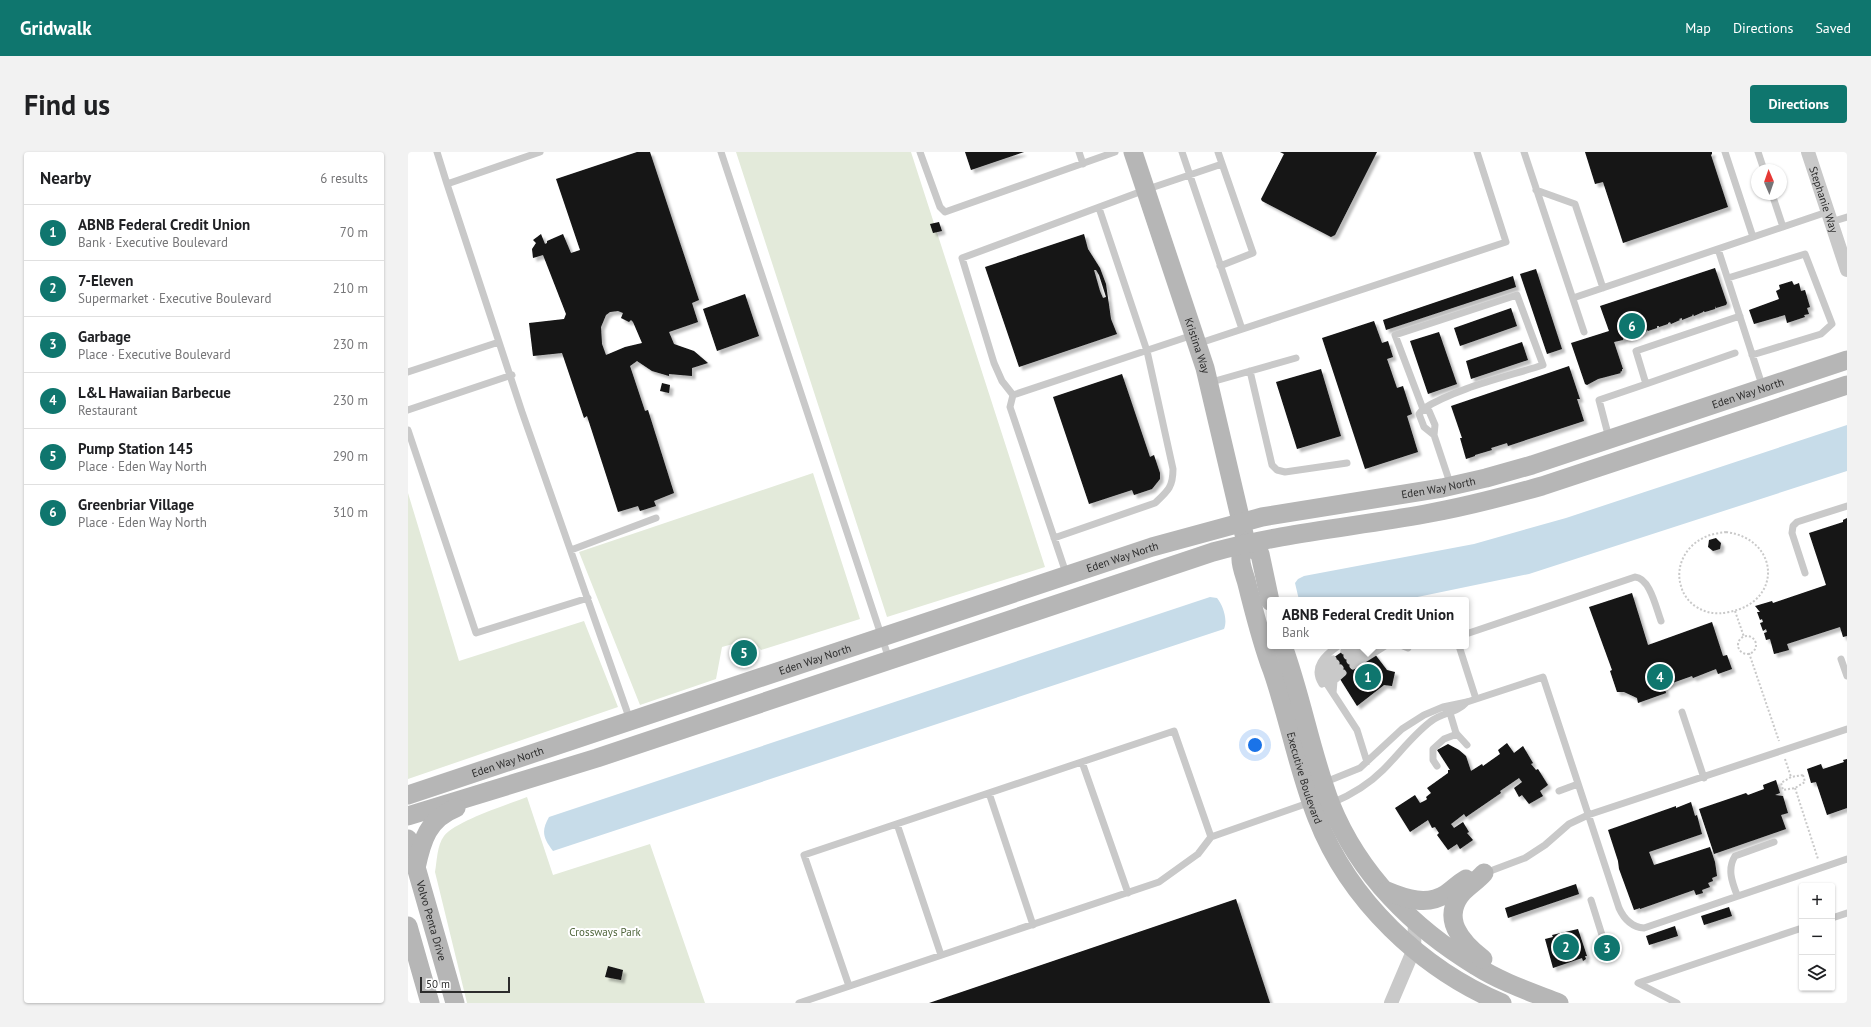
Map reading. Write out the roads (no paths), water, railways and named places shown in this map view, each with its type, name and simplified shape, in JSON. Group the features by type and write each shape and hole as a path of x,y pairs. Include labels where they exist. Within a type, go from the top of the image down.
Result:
{"street":[{"name":"Kristina Way","path":"1133,152 1208,383 1246,543"},
{"name":"Stephanie Way","path":"1808,152 1847,270"},
{"name":"Eden Way North","path":"408,796 1152,547 1262,517 1451,486 1532,465 1847,360"},
{"name":"Eden Way North","path":"408,816 597,758 1169,566 1246,543 1424,514 1502,498 1847,384"},
{"path":"1246,543 1260,554 1269,597"},
{"name":"Executive Boulevard","path":"1246,543 1241,560 1264,650 1276,684 1318,797 1361,862 1383,890 1415,921 1442,943 1477,967 1558,1003"},
{"name":"Executive Boulevard","path":"1284,649 1292,670 1318,797 1332,851 1355,886 1376,912 1414,949 1460,981 1502,1003"},
{"path":"416,868 421,848 429,829 435,820 449,811 537,781 597,758"},
{"name":"Volvo Penta Drive","path":"408,839 455,1003"},
{"path":"1383,890 1410,900 1418,901 1433,899 1447,893 1472,876 1484,873"},
{"path":"1484,873 1467,888 1457,901 1453,913 1454,924 1459,936 1466,946 1519,986"},
{"path":"1391,1003 1414,949 1415,921"},
{"path":"408,926 430,1003"}],"lane":[{"path":"437,152 512,375 522,412 631,722"},
{"path":"447,184 540,152"},
{"path":"721,152 890,659"},
{"path":"920,152 940,208 945,212 1115,152"},
{"path":"1079,152 1082,164"},
{"path":"1182,152 1242,329"},
{"path":"1218,152 1253,253 1220,266"},
{"path":"1013,395 1147,351 1242,329 1506,242 1477,152"},
{"path":"1524,152 1584,332"},
{"path":"1725,152 1753,237"},
{"path":"1758,152 1762,164"},
{"path":"1013,395 1002,381 994,363 962,258 1145,190 1222,164"},
{"path":"1536,190 1575,204 1603,288"},
{"path":"1774,200 1783,227"},
{"path":"1054,538 1155,503 1167,492 1173,482 1173,469 1147,351 1099,208"},
{"path":"1573,298 1783,227 1829,217 1847,217"},
{"path":"1718,249 1763,389"},
{"path":"1728,278 1805,254 1832,324 1821,334 1752,355"},
{"path":"1423,409 1395,335 1517,295 1542,365 1458,392 1432,403 1423,409 1419,414 1424,427 1434,435"},
{"path":"1646,384 1636,351 1740,316"},
{"path":"408,372 500,342"},
{"path":"1609,440 1598,400 1735,353"},
{"path":"1208,383 1296,358"},
{"path":"1250,371 1272,465 1277,470 1285,472 1346,463"},
{"path":"408,410 512,375"},
{"path":"1013,395 1010,406 1067,576"},
{"path":"1423,409 1429,411 1435,425 1434,435 1451,486"},
{"path":"408,430 476,633 588,598"},
{"path":"1805,573 1792,533 1793,526 1797,522 1847,506"},
{"path":"571,550 656,518"},
{"path":"1469,633 1636,577 1643,579 1647,584 1661,620"},
{"path":"1346,656 1357,649"},
{"path":"1346,656 1365,649"},
{"path":"1367,762 1357,730 1330,690 1320,682 1318,669 1324,657 1346,656 1373,649"},
{"path":"1460,649 1476,699"},
{"path":"1841,659 1847,676"},
{"path":"1338,666 1332,687 1330,690 1327,674 1338,666"},
{"path":"799,1003 1159,882 1198,854 1211,837 1318,797 1360,768 1412,721 1436,709 1467,702 1543,677 1622,915 1634,926 1644,928 1737,895 1847,859"},
{"path":"1318,797 1352,794 1372,780 1426,725 1436,718 1462,708 1467,702"},
{"path":"1436,709 1450,713"},
{"path":"1682,712 1704,778"},
{"path":"1450,713 1457,734 1467,745"},
{"path":"1484,873 1524,858 1545,845 1569,824 1588,815 1704,778 1847,729"},
{"path":"849,986 804,855 1174,731 1211,837"},
{"path":"1437,766 1433,760 1433,749 1444,739 1457,734"},
{"path":"1082,762 1128,893"},
{"path":"1558,791 1578,784"},
{"path":"989,793 1033,925"},
{"path":"897,824 941,955"},
{"path":"1737,895 1730,874 1732,861 1735,856 1774,842"},
{"path":"1591,900 1602,935"},
{"path":"1835,917 1847,913"},
{"path":"1677,1003 1638,983 1799,929"}],"water":[{"path":"1847,425 1847,471 1529,574 1418,597 1298,597 1295,583 1298,579 1304,576 1474,544 1566,518"},
{"path":"1210,597 1217,598 1221,605 1225,617 1224,629 553,851 545,838 544,830 549,817"}],"place":[{"name":"Greenbriar Village","path":"1632,326"},
{"name":"Pump Station 145","path":"744,653"},
{"name":"ABNB Federal Credit Union","path":"1368,677"},
{"name":"L&L Hawaiian Barbecue","path":"1660,677"},
{"name":"7-Eleven","path":"1566,947"},
{"name":"Garbage","path":"1607,948"}],"park label":[{"name":"Crossways Park","path":"605,932"}]}
